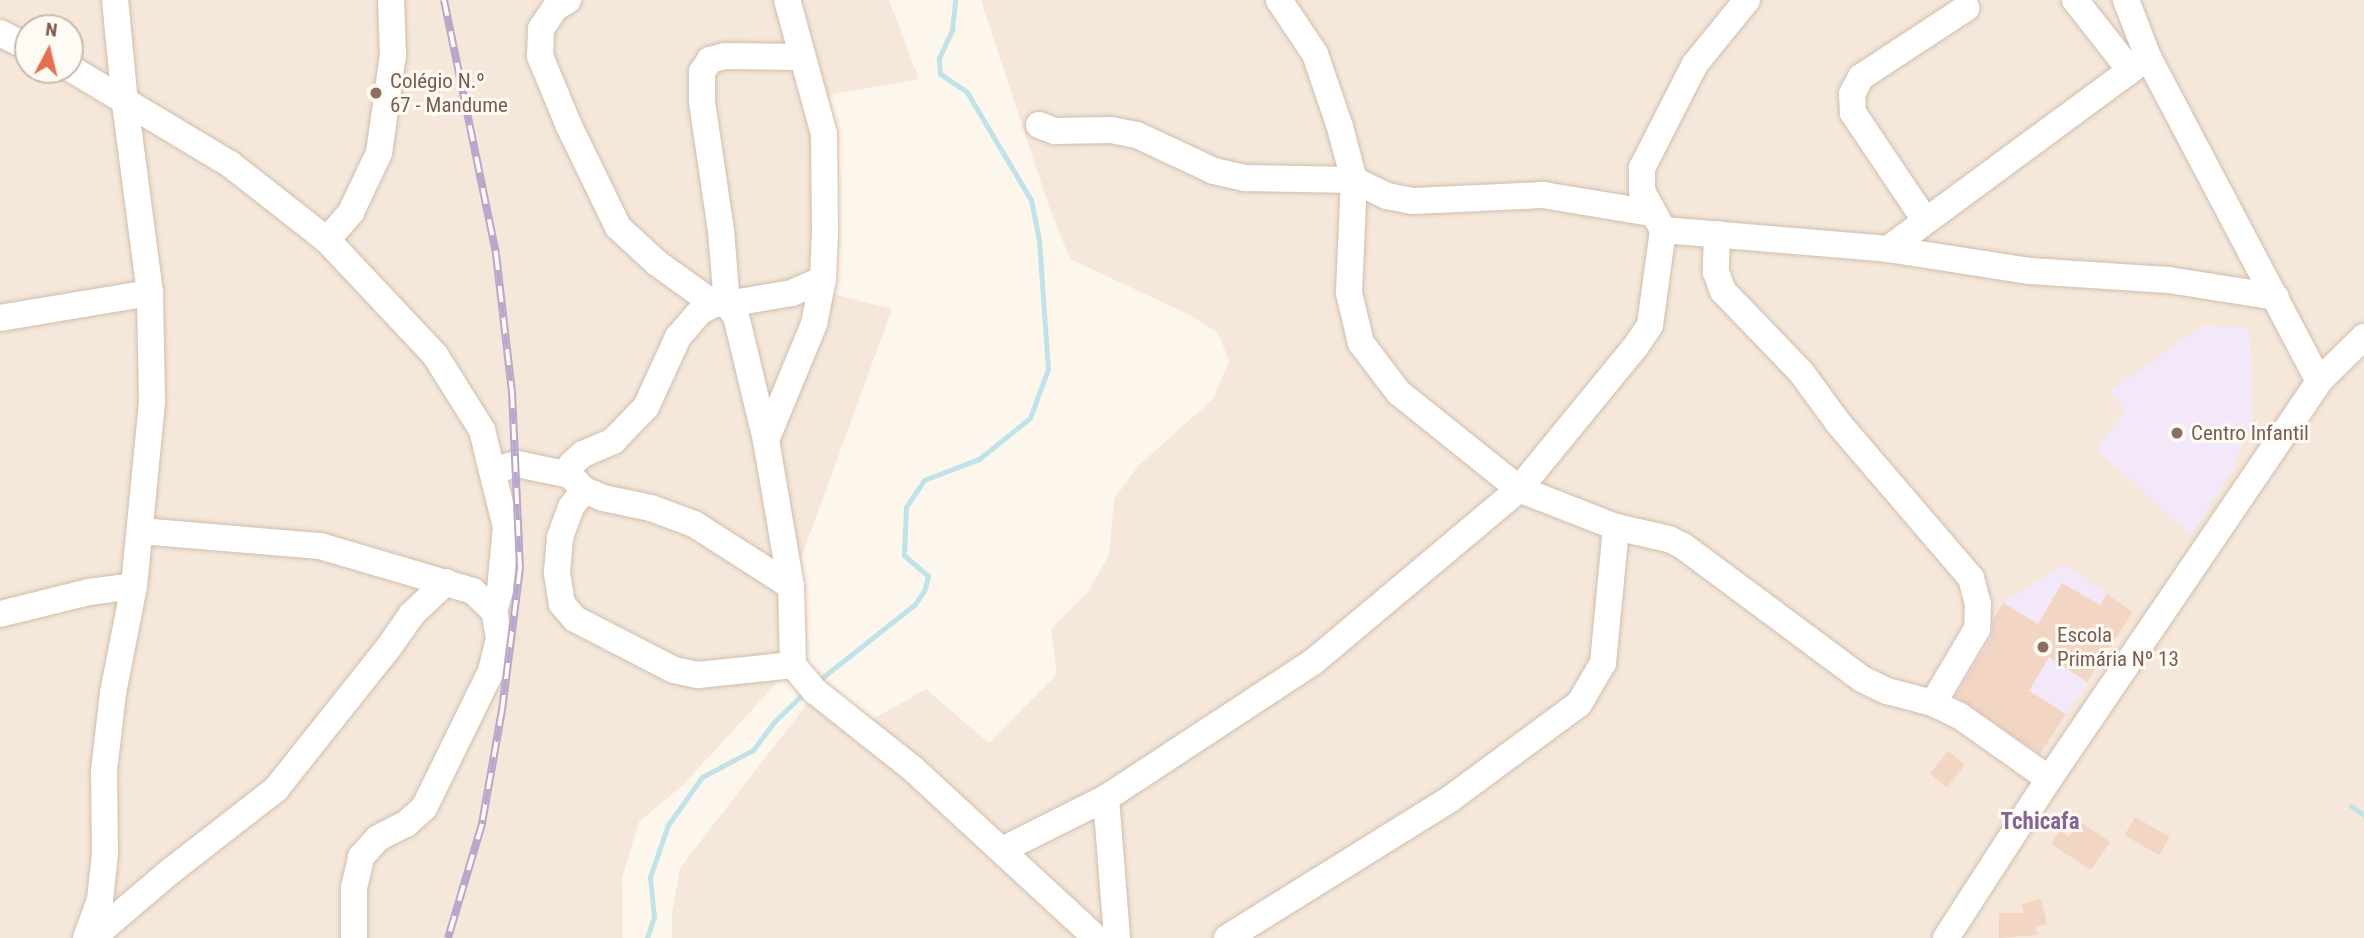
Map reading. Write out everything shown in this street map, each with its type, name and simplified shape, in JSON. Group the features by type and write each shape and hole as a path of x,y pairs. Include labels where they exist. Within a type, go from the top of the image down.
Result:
{"street":[{"path":"86,938 100,900 105,853 104,771 113,693 134,586 152,401 150,293 125,103 116,0"},
{"path":"327,240 351,212 379,153 393,55 391,0"},
{"path":"568,0 555,8 541,29 540,56 575,139 618,227 657,263 736,316 766,440 792,586 804,677"},
{"path":"766,440 814,324 822,279 826,183 824,134 800,57 787,0"},
{"path":"1279,0 1315,54 1340,127 1354,180 1349,292 1361,343 1399,393 1519,489 1616,527 1669,539 1684,546 1862,679 1887,691 1933,704 1960,716 2049,779"},
{"path":"1002,850 1106,798 1313,662 1519,489 1636,346 1650,324 1658,222 1642,191 1642,168 1695,64 1747,0"},
{"path":"2075,0 2139,63 2276,297 2319,381"},
{"path":"2126,0 2139,63"},
{"path":"1925,220 1853,113 1852,94 1861,77 1966,8"},
{"path":"721,304 721,230 702,102 702,72 710,60 725,56 800,57"},
{"path":"1888,249 2139,63"},
{"path":"84,75 101,84 125,103 230,164 327,240 435,355 482,430 506,527 500,590 494,611 499,638 491,671 424,808 407,824 378,838 361,857 354,888 354,938"},
{"path":"1039,125 1055,131 1111,131 1137,135 1214,171 1245,178 1354,180 1387,196 1413,201 1544,195 1717,234 1888,249 2030,271 2169,280 2276,297"},
{"path":"1717,234 1717,272 1723,291 1801,372 1839,424 1971,578 1978,604 1977,629 1933,704"},
{"path":"822,279 792,293 721,304 701,311 678,337 646,407 613,441 583,454 571,465 577,482 560,538 557,573 562,604 575,619 674,670 698,675 804,677 912,768 1096,938"},
{"path":"0,318 150,293"},
{"path":"1947,938 2049,779 2319,381 2364,337"},
{"path":"492,471 517,464 577,482 694,524 792,586"},
{"path":"1227,938 1450,799 1579,704 1603,663 1616,527"},
{"path":"140,531 320,546 473,591 494,611"},
{"path":"92,938 276,789 389,647 411,615 446,582"},
{"path":"0,614 89,592 134,586"},
{"path":"1106,798 1117,938"}],"shaded area":[{"path":"0,0 889,0 919,79 829,95 833,294 892,309 791,586 793,665 683,785 639,822 622,878 623,938 0,938"},
{"path":"981,0 2364,0 2364,938 672,938 672,912 680,868 816,692 861,726 926,689 989,743 1057,674 1051,629 1088,592 1109,555 1114,499 1138,466 1213,399 1229,361 1218,333 1190,315 1070,259 1048,204"},
{"name":"Centro Infantil","path":"2202,326 2249,327 2253,418 2233,469 2191,535 2096,449 2126,410 2110,392"},
{"name":"Escola Primária Nº 13","path":"2064,564 2133,612 2041,754 1948,694 2003,603"}],"building":[{"name":"Escola Primária Nº 13","path":"2062,583 2100,605 2107,594 2133,612 2087,682 2049,657 2029,691 2066,714 2040,754 1955,696 1991,637 1993,620 2003,603 2038,624"},
{"path":"1948,751 1965,765 1947,787 1930,774"},
{"path":"2135,817 2170,837 2159,855 2124,835"},
{"path":"2079,821 2110,842 2091,870 2051,844 2060,831 2069,837"},
{"path":"2041,899 2047,924 2036,927 2038,935 1999,938 1999,913 2024,913 2022,904"}],"waterway":[{"path":"818,681 915,604 924,591 928,576 904,555 906,507 924,480 979,459 1030,418 1048,369 1039,240 1031,200 967,92 940,74 939,58 952,30 955,0"},
{"path":"647,938 654,917 650,877 668,825 702,777 753,750 774,722 805,692"},
{"path":"2351,806 2364,815"}],"railway":[{"path":"444,0 496,254 512,392 520,568 502,710 482,824 448,938"}],"place":[{"name":"Colégio N.º 67 - Mandume","path":"376,93"},
{"name":"Centro Infantil","path":"2177,433"},
{"name":"Escola Primária Nº 13","path":"2043,647"}],"district":[{"name":"Tchicafa","path":"2040,822"}]}
